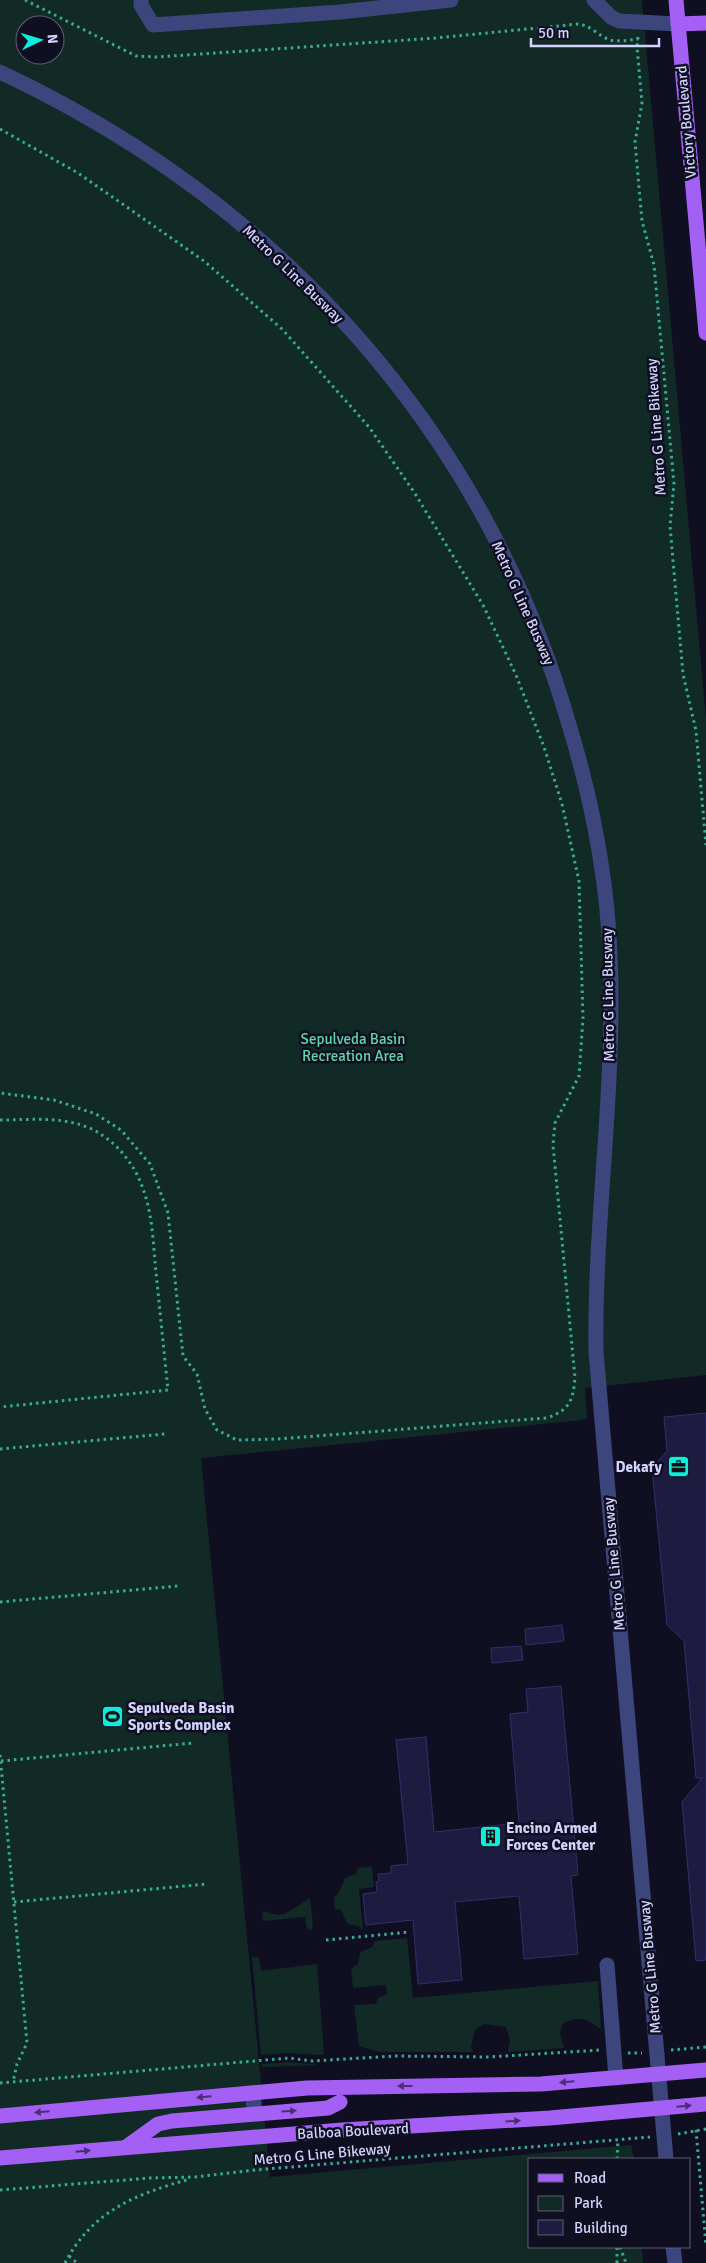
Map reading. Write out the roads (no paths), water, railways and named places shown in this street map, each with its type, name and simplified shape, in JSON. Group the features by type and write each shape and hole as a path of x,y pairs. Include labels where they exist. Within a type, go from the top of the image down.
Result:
{"main road":[{"name":"Victory Boulevard","path":"676,0 706,333"},
{"path":"678,24 706,23"},
{"path":"0,2116 253,2093 376,2086 499,2086 706,2070"},
{"path":"126,2147 158,2124 328,2108 340,2102"},
{"name":"Balboa Boulevard","path":"0,2158 342,2130 550,2118 706,2104"}],"lane":[{"path":"141,0 154,25 340,12 451,0"},
{"path":"594,0 611,17 619,21 678,24"},
{"name":"Metro G Line Busway","path":"0,72 88,119 171,169 233,216 301,277 362,341 414,405 475,500 533,619 559,690 584,776 596,832 610,952 608,1092 597,1268 596,1352 666,2158"},
{"path":"607,1965 616,2078"},
{"path":"253,2093 254,2114"},
{"path":"673,2248 674,2263"}],"place":[{"name":"Dekafy","path":"678,1467"},
{"name":"Sepulveda Basin Sports Complex","path":"112,1717"},
{"name":"Encino Armed Forces Center","path":"490,1837"}],"park label":[{"name":"Sepulveda Basin Recreation Area","path":"353,1048"}]}
